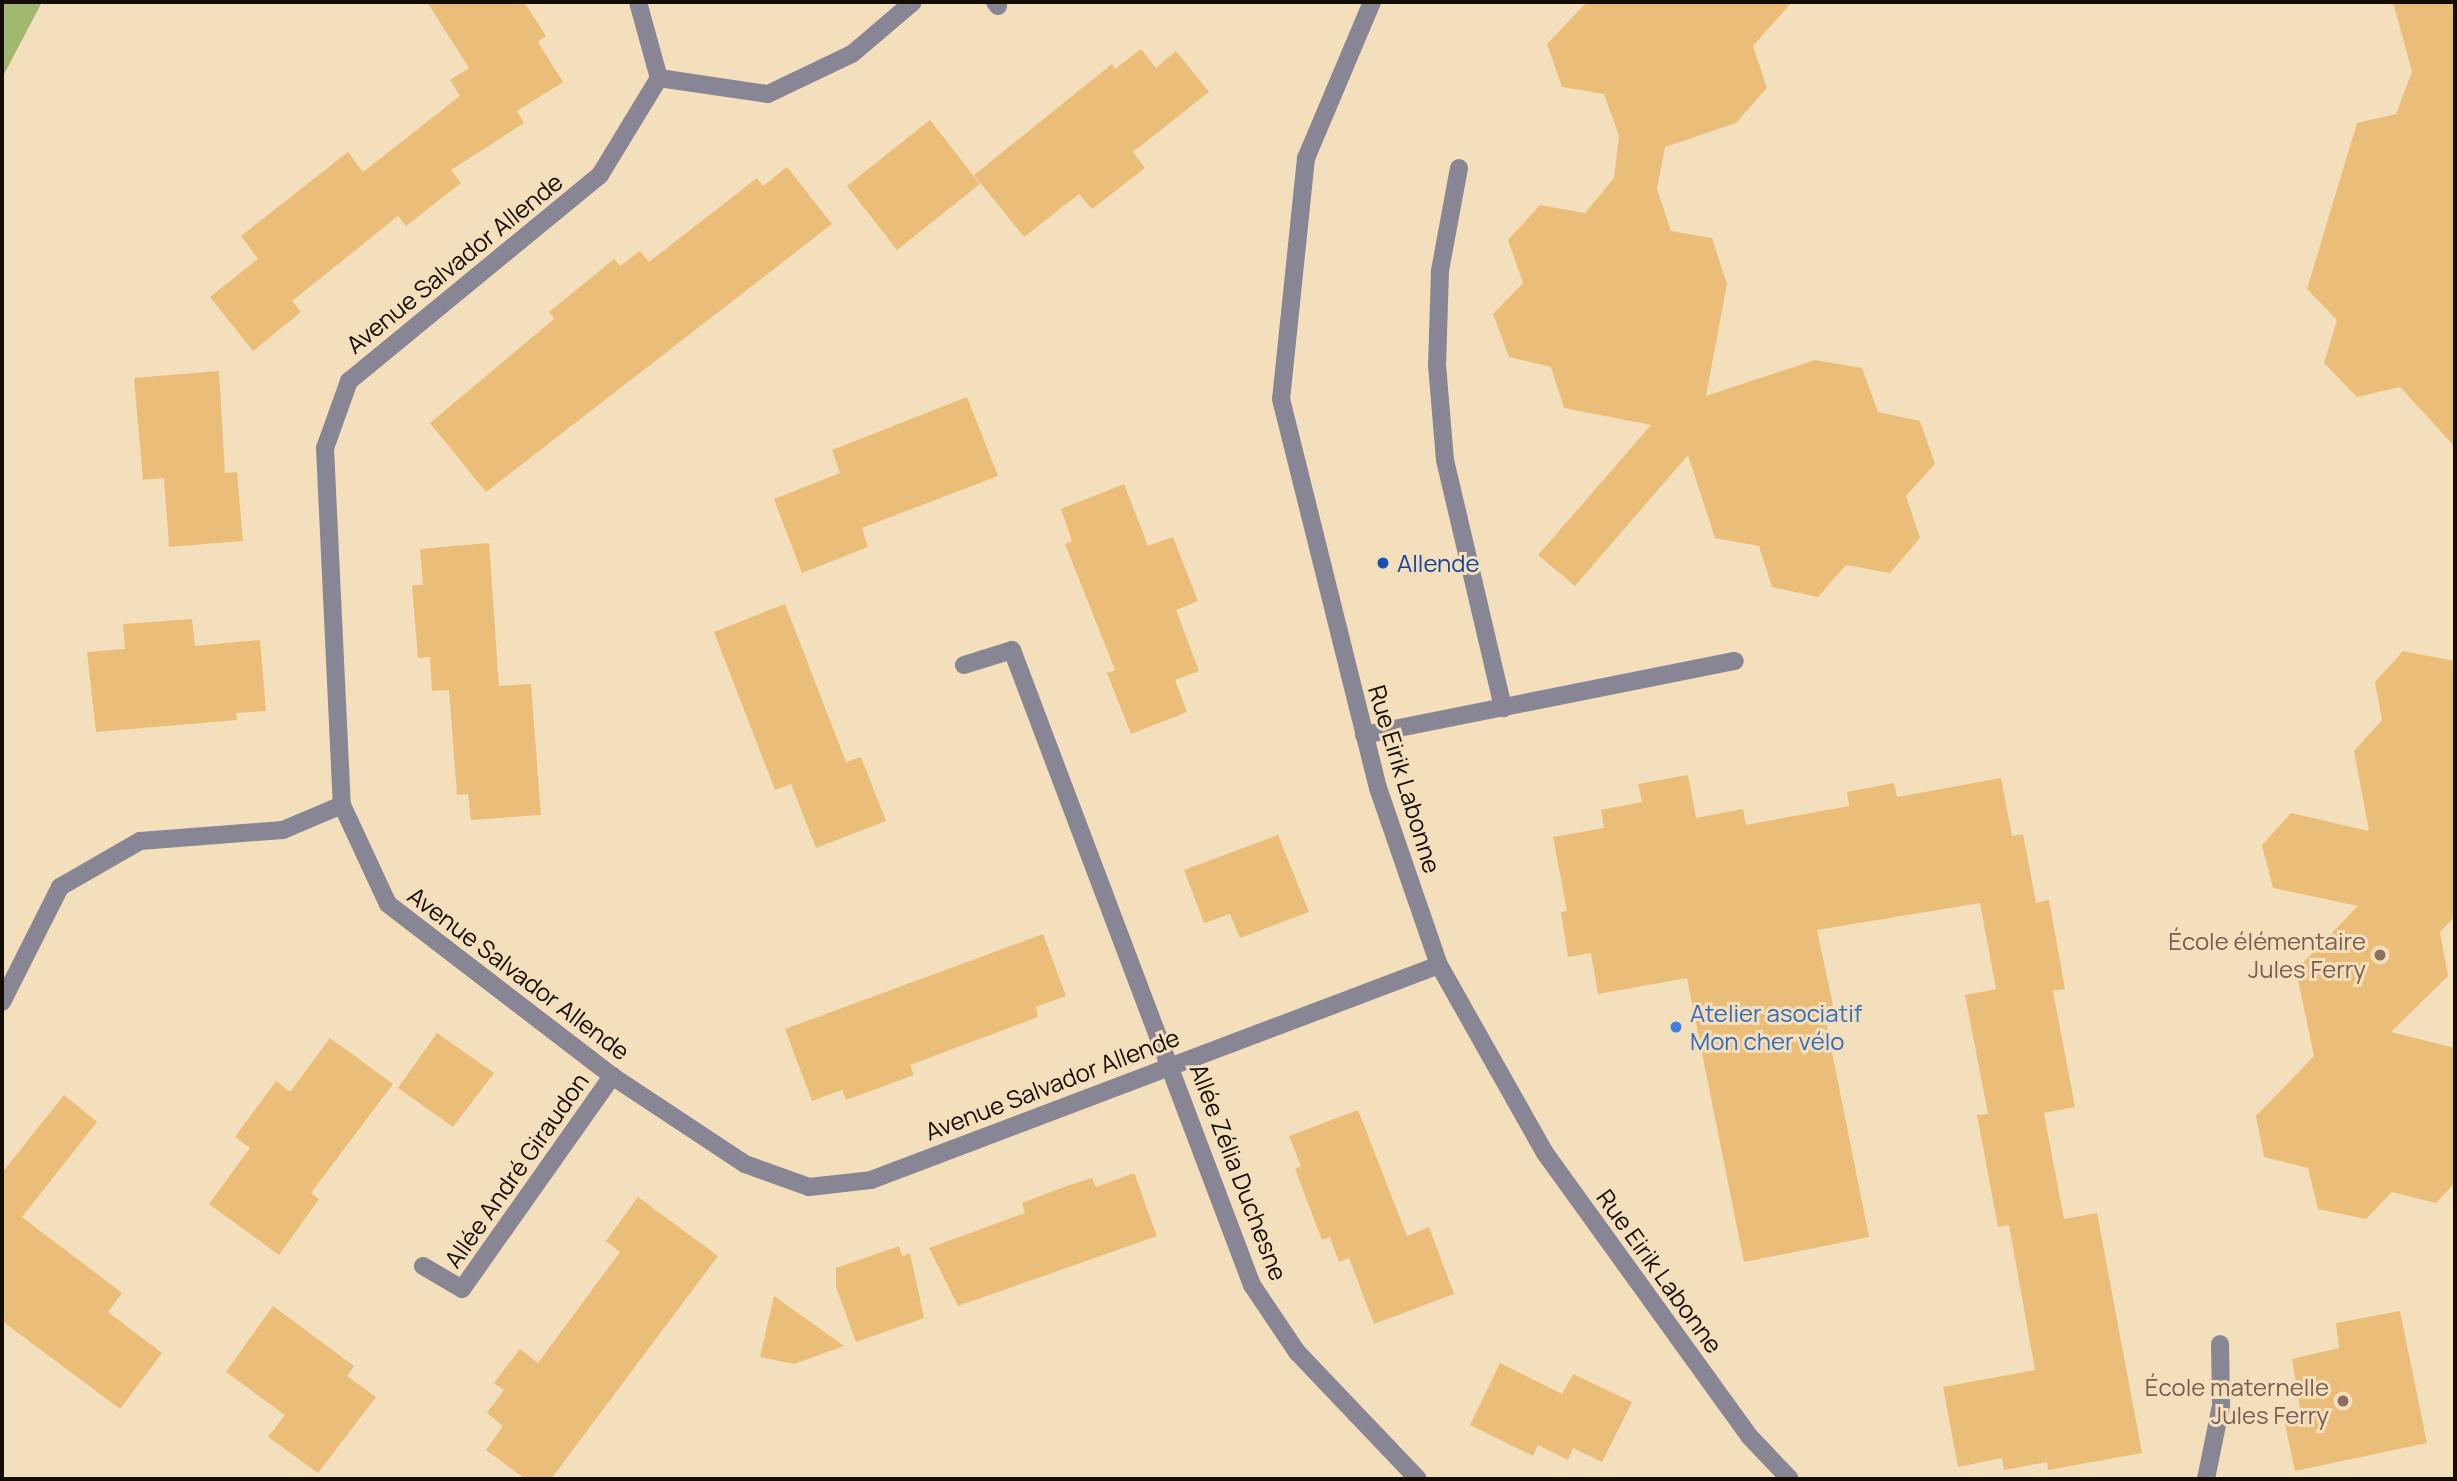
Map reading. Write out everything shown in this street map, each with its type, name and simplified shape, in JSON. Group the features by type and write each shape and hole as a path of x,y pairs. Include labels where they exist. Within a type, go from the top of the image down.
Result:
{"street":[{"path":"638,2 659,78 768,94 852,54 913,2"},
{"name":"Rue Eirik Labonne","path":"1372,2 1306,158 1281,400 1364,735 1439,965 1545,1153 1749,1436 1790,1479"},
{"name":"Avenue Salvador Allende","path":"659,78 600,175 349,381 325,448 342,805 388,904 612,1076 744,1164 809,1187 871,1180 1439,965"},
{"path":"1459,168 1440,271 1437,365 1445,460 1503,708"},
{"name":"Allée Zélia Duchesne","path":"964,665 1012,650 1252,1285 1297,1352 1418,1479"},
{"path":"1364,735 1735,662"},
{"path":"2,1002 60,887 140,841 283,830 342,805"},
{"name":"Allée André Giraudon","path":"423,1266 461,1289 612,1076"},
{"path":"2206,1479 2221,1405 2220,1344"}],"green space":[{"path":"2,2 42,2 2,78"}],"building":[{"path":"427,2 524,2 546,36 538,42 563,82 517,111 524,123 451,170 461,183 406,226 398,216 292,301 301,312 253,351 210,297 258,259 241,236 348,152 363,172 460,96 450,80 469,68"},
{"path":"1587,2 1792,2 1753,46 1767,88 1736,123 1665,147 1657,189 1671,231 1712,238 1727,284 1706,396 1815,360 1862,368 1878,412 1920,421 1935,464 1906,496 1920,538 1890,573 1846,565 1818,597 1772,587 1759,546 1715,538 1688,455 1575,586 1538,555 1651,425 1564,408 1551,367 1509,357 1493,314 1523,283 1508,240 1540,205 1585,213 1614,178 1619,136 1604,94 1562,87 1547,44"},
{"path":"2393,2 2455,2 2455,447 2400,387 2357,397 2324,363 2337,320 2307,289 2357,123 2396,114 2412,72"},
{"path":"1141,49 1156,68 1176,51 1209,92 1133,152 1145,168 1092,209 1079,194 1024,237 974,175 1112,64 1115,69"},
{"path":"930,120 980,184 897,250 847,186"},
{"path":"787,167 832,224 486,492 430,423 554,319 549,312 614,259 620,266 640,251 649,262 757,178 763,186"},
{"path":"219,371 225,473 237,472 243,541 169,547 164,478 143,480 134,378"},
{"path":"967,397 998,476 862,528 868,547 802,573 774,499 840,473 832,450"},
{"path":"1124,484 1148,546 1173,537 1198,601 1176,610 1199,671 1175,680 1187,712 1131,734 1107,673 1115,670 1065,544 1072,541 1061,509"},
{"path":"489,543 499,686 531,684 541,815 471,820 468,794 457,795 449,690 432,691 430,657 418,658 412,585 423,585 420,549"},
{"path":"785,604 846,762 861,757 886,821 816,848 791,784 775,790 714,632"},
{"path":"192,619 195,646 260,640 266,711 236,713 237,720 96,732 87,652 125,649 123,624"},
{"path":"2403,651 2455,661 2455,916 2440,932 2448,976 2391,1032 2455,1048 2455,1183 2436,1203 2392,1192 2366,1219 2318,1209 2308,1168 2264,1157 2256,1116 2314,1056 2296,970 2358,906 2273,888 2262,845 2291,813 2369,831 2354,751 2382,720 2375,682"},
{"path":"1688,775 1696,818 1743,809 1746,825 1849,806 1847,792 1894,783 1897,797 2001,778 2012,836 2023,834 2036,903 2049,900 2065,989 2053,991 2075,1107 2044,1113 2064,1219 2097,1213 2142,1453 2048,1470 2047,1462 2004,1470 2002,1458 1958,1467 1943,1387 2035,1370 2009,1225 1998,1227 1977,1115 1988,1114 1965,995 1996,989 1980,903 1817,930 1835,1015 1825,1017 1869,1237 1744,1262 1687,978 1598,994 1591,953 1568,957 1561,912 1567,911 1553,837 1604,828 1601,810 1642,802 1638,784"},
{"path":"1278,835 1309,912 1240,938 1230,914 1204,923 1184,870"},
{"path":"1043,934 1066,996 1036,1007 1038,1017 910,1065 914,1075 846,1100 842,1090 812,1101 785,1029"},
{"path":"437,1033 494,1073 453,1127 398,1088"},
{"path":"330,1038 393,1084 311,1193 319,1199 279,1255 209,1204 250,1148 235,1137 276,1081 290,1092"},
{"path":"64,1095 97,1122 22,1217 122,1293 108,1312 162,1353 120,1409 2,1321 2,1173"},
{"path":"1358,1110 1407,1236 1429,1227 1454,1294 1374,1324 1349,1258 1339,1262 1330,1237 1322,1240 1295,1169 1301,1166 1289,1136"},
{"path":"1134,1173 1157,1236 958,1306 929,1248 1025,1213 1022,1203 1064,1187 1092,1178 1096,1187"},
{"path":"638,1197 718,1256 551,1479 525,1479 486,1450 503,1426 487,1413 504,1390 494,1383 520,1349 538,1363 620,1252 606,1241"},
{"path":"899,1246 902,1256 910,1253 924,1318 856,1342 836,1287 836,1268"},
{"path":"774,1296 844,1346 794,1364 760,1357"},
{"path":"273,1306 354,1366 347,1376 376,1397 318,1473 268,1437 285,1415 226,1372"},
{"path":"2400,1311 2427,1443 2295,1471 2285,1424 2302,1419 2292,1359 2339,1348 2336,1323"},
{"path":"1500,1363 1562,1394 1573,1374 1632,1402 1602,1462 1573,1448 1568,1460 1538,1445 1533,1456 1470,1425"}],"place":[{"name":"Allende","path":"1383,563"},
{"name":"École élémentaire Jules Ferry","path":"2380,955"},
{"name":"Atelier asociatif Mon cher vélo","path":"1676,1027"},
{"name":"École maternelle Jules Ferry","path":"2343,1401"}]}
